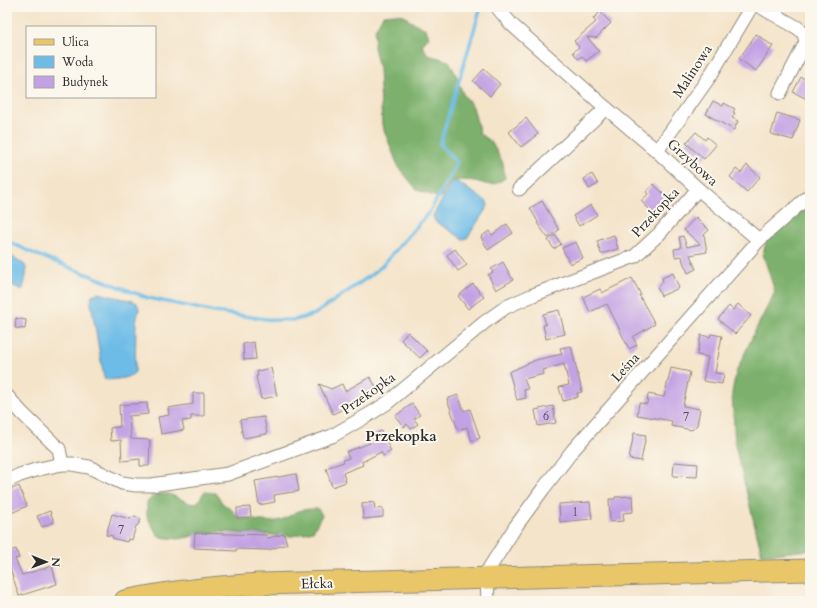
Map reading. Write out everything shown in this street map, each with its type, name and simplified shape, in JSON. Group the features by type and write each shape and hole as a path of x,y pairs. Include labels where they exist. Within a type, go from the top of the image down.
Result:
{"main road":[{"name":"Ełcka","path":"125,601 158,594 215,587 260,584 810,570"}],"street":[{"name":"Grzybowa","path":"497,7 511,24 657,151 698,189 759,240"},
{"name":"Malinowa","path":"657,151 710,76 751,7"},
{"path":"761,7 798,28 804,34 806,42 780,93"},
{"path":"519,189 606,108"},
{"name":"Przekopka","path":"7,481 33,471 62,464 80,464 122,483 151,485 228,474 332,436 387,403 485,322 506,307 533,295 635,256 659,234 698,189"},
{"name":"Leśna","path":"487,579 488,570 516,526 573,450 759,240 810,195"},
{"path":"7,396 58,449 62,464"},
{"path":"487,579 488,601"}],"green space":[{"path":"383,15 404,15 410,21 426,29 429,37 422,45 428,55 449,61 463,94 473,107 480,134 492,143 503,163 505,178 490,185 475,181 452,180 440,198 417,190 398,166 382,125 379,69 374,47 375,30"},
{"path":"810,199 810,550 762,555 735,445 732,393 736,372 775,292 763,254 766,242"},
{"path":"204,492 215,493 223,504 232,510 239,519 276,521 284,519 296,512 310,509 318,509 322,515 313,531 292,536 220,532 201,533 178,539 159,537 147,517 147,502 157,494 169,494 192,504 198,502"}],"water":[{"path":"456,181 487,202 488,206 467,238 463,239 435,221 433,216 452,182"},
{"path":"7,254 20,261 26,267 23,289 7,283"},
{"path":"98,293 133,301 137,303 139,309 136,322 135,372 126,377 107,380 104,378 91,303 92,295"}],"building":[{"path":"600,12 611,23 596,38 587,37 599,51 586,61 582,56 578,59 573,52 579,47 574,41 596,22 593,19"},
{"path":"756,34 773,46 756,71 739,59"},
{"path":"484,69 500,84 490,96 473,81"},
{"path":"801,77 810,81 810,93 807,99 793,92"},
{"path":"713,101 723,106 724,103 735,109 733,112 735,113 732,118 738,121 734,130 706,114"},
{"path":"777,113 800,120 793,140 771,134"},
{"path":"526,118 538,134 521,147 509,132"},
{"path":"696,132 705,140 707,137 716,145 704,159 686,143"},
{"path":"747,165 760,177 747,192 730,177 736,169 741,173"},
{"path":"592,174 598,184 589,189 584,179"},
{"path":"653,184 671,200 656,216 641,201 648,194 646,192"},
{"path":"542,201 559,230 548,238 537,223 538,222 530,208"},
{"path":"591,205 597,215 579,226 573,216"},
{"path":"696,217 709,230 704,235 707,252 690,255 696,269 688,273 682,256 675,257 674,249 681,248 679,237 683,236 687,247 700,244 684,230"},
{"path":"507,224 513,233 488,250 481,237 489,231 492,235"},
{"path":"555,235 561,244 554,249 548,240"},
{"path":"614,235 618,249 601,254 597,241"},
{"path":"576,242 583,258 570,264 562,248"},
{"path":"455,249 467,265 458,271 447,255"},
{"path":"503,262 513,280 496,290 488,275 493,272 491,269"},
{"path":"673,273 679,288 661,296 657,287 663,282 662,278"},
{"path":"632,278 641,295 639,295 655,324 633,337 637,345 629,349 607,304 590,312 583,297 600,289 602,293"},
{"path":"473,284 484,297 468,309 458,296"},
{"path":"738,304 751,316 735,334 718,319 729,306 733,310"},
{"path":"559,310 565,334 546,339 543,325 546,325 543,314"},
{"path":"16,318 26,320 25,329 15,328"},
{"path":"408,332 427,351 420,358 401,340"},
{"path":"711,334 722,336 715,373 724,374 722,384 703,381 708,357 697,355 701,335 710,337"},
{"path":"254,342 256,359 244,360 243,344"},
{"path":"571,346 582,392 577,393 578,397 563,401 559,387 569,385 564,364 543,370 544,374 524,379 528,389 524,390 526,398 517,400 509,372 536,360 562,354 560,348"},
{"path":"271,368 277,396 261,399 256,376 258,376 257,371"},
{"path":"671,368 690,372 683,406 700,409 697,425 692,430 671,426 672,421 637,415 639,403 647,404 648,394 664,397"},
{"path":"370,377 378,390 333,414 319,384 331,389 342,384 345,391"},
{"path":"193,393 204,393 204,416 191,416 191,420 182,421 184,430 161,434 158,417 169,415 168,408 193,404"},
{"path":"458,395 464,411 470,409 480,438 472,441 467,427 458,430 447,399"},
{"path":"147,403 148,414 129,416 131,439 150,440 149,466 140,466 140,459 122,461 121,440 111,441 110,428 120,427 119,405"},
{"path":"412,404 420,415 414,419 418,424 411,429 407,424 404,427 395,416"},
{"path":"553,406 556,423 538,426 535,410"},
{"path":"264,417 267,434 243,438 240,420"},
{"path":"381,431 391,451 383,456 381,452 362,462 363,465 343,473 346,482 332,487 326,468 344,462 343,460 349,458 346,452 370,443 368,438"},
{"path":"634,433 646,435 641,461 629,459"},
{"path":"674,462 698,464 697,477 673,476"},
{"path":"296,474 299,491 274,495 275,502 259,505 255,481"},
{"path":"19,486 27,506 7,515 7,491"},
{"path":"632,496 633,512 623,513 624,521 610,522 609,499 615,499 615,497"},
{"path":"374,502 375,509 383,508 383,517 363,519 362,504"},
{"path":"590,502 592,519 560,522 559,504"},
{"path":"250,507 251,517 237,518 237,508"},
{"path":"50,511 54,522 42,527 37,516"},
{"path":"112,514 130,519 134,516 141,519 136,526 132,540 128,539 127,542 112,538 113,536 106,535"},
{"path":"195,533 267,535 268,538 284,534 287,544 268,550 236,549 236,551 194,548"},
{"path":"16,549 19,558 15,559 22,575 52,566 57,584 19,596 8,562 7,563 7,552"}],"waterway":[{"path":"7,241 35,254 148,298 215,312 274,320 295,320 315,314 382,266 430,211 457,163 440,144 481,7"}],"district":[{"name":"Przekopka","path":"401,436"}]}
